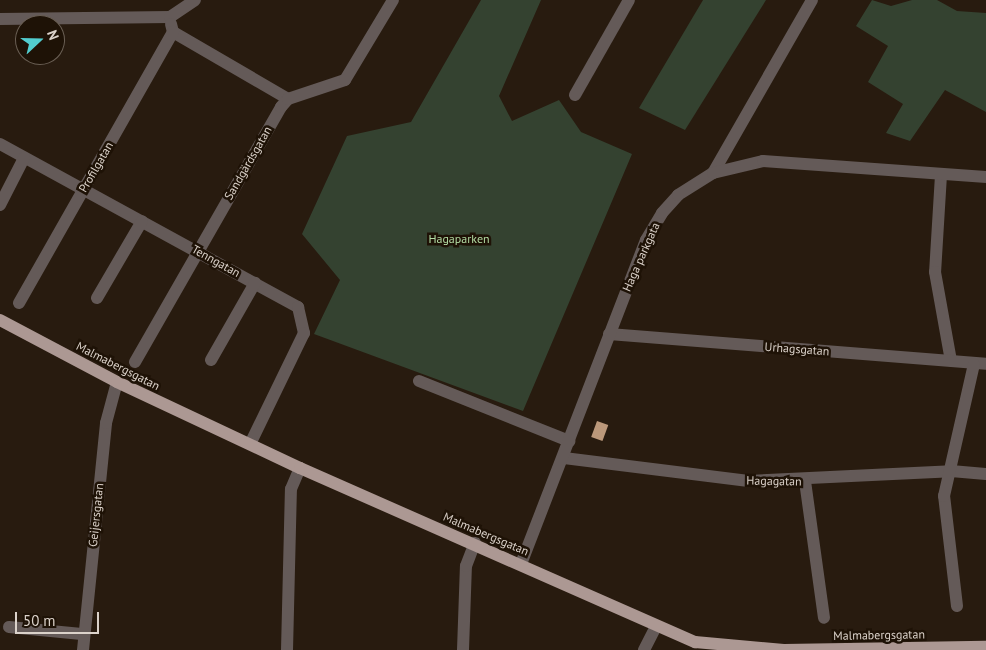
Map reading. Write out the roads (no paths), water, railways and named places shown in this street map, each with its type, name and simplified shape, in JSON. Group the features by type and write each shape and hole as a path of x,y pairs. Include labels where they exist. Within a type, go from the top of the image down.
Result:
{"main road":[{"name":"Malmabergsgatan","path":"1,320 117,382 300,468 521,564 696,646 728,649 986,647"}],"street":[{"path":"0,19 170,17 195,0"},
{"path":"170,17 173,32 288,99 345,80 393,0"},
{"path":"575,95 629,0"},
{"path":"713,173 812,0"},
{"name":"Profilgatan","path":"19,303 173,32"},
{"name":"Sandgärdsgatan","path":"135,362 198,250 288,99"},
{"name":"Tenngatan","path":"0,144 198,250 298,307 304,333 250,444"},
{"path":"0,205 24,158"},
{"name":"Haga parkgata","path":"521,564 564,458 609,334 646,240 662,213 678,195 713,173 736,165 774,160 941,175 986,177"},
{"path":"941,175 935,272 951,361"},
{"path":"97,298 142,221"},
{"path":"210,360 255,283"},
{"name":"Urhagsgatan","path":"609,334 980,364"},
{"path":"957,606 944,496 980,364"},
{"path":"419,381 569,441"},
{"name":"Geijersgatan","path":"83,650 82,634 106,423 117,382"},
{"name":"Hagagatan","path":"564,458 749,481 805,481 951,471 986,474"},
{"path":"287,650 291,489 300,468"},
{"path":"805,481 824,618"},
{"path":"463,650 466,566 475,544"},
{"path":"644,650 656,626"},
{"path":"9,627 82,634"}],"park label":[{"name":"Hagaparken","path":"459,239"}]}
